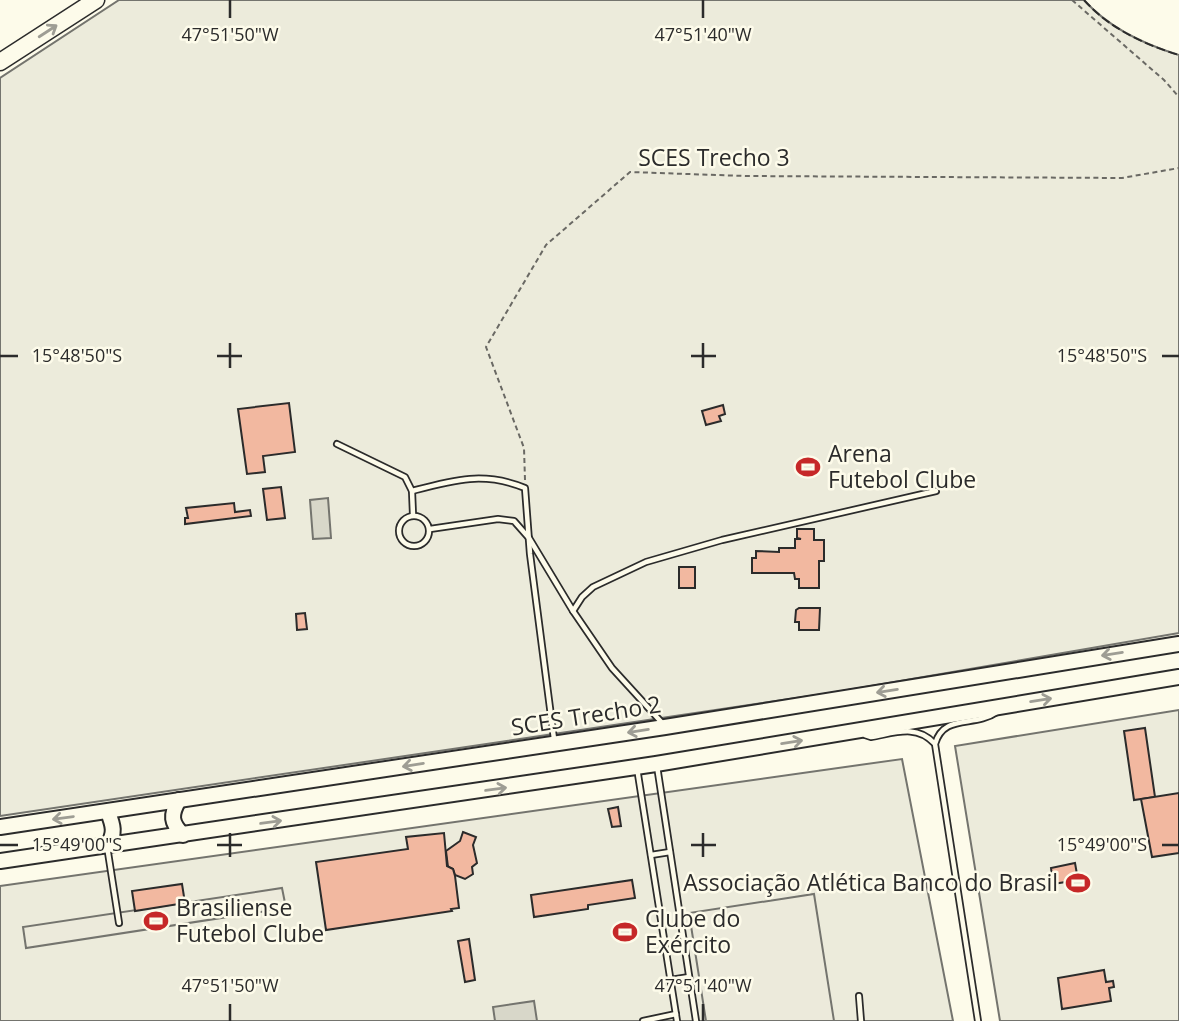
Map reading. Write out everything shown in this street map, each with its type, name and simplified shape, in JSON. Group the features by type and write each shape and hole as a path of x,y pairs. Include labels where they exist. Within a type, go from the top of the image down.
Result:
{"highway":[{"path":"0,62 96,0"}],"main road":[{"name":"SCES Trecho 2","path":"0,827 665,727 1179,644"},
{"path":"0,861 637,767 1179,677"},
{"path":"179,800 172,812 172,819 174,826 183,835"},
{"path":"107,845 113,837 108,812"}],"lane":[{"path":"337,444 405,477 412,491 413,515"},
{"path":"412,491 456,479 483,478 506,480 525,488 555,744"},
{"path":"573,611 593,587 646,562 743,534 936,491"},
{"path":"413,515 425,519 430,530 426,541 410,545 404,542 399,532 402,520 413,515"},
{"path":"430,530 498,519 514,521 529,538 573,611 612,668 665,727"},
{"path":"978,1021 935,744 941,729 948,725 987,719 1006,706"},
{"path":"854,731 871,737 917,731 935,744"},
{"path":"656,764 696,1021"},
{"path":"637,767 677,1021"},
{"path":"107,845 119,923"},
{"path":"651,855 670,852"},
{"path":"670,980 690,977"},
{"path":"859,996 861,1021"},
{"path":"643,1021 676,1014"}],"path":[{"path":"1072,0 1164,79 1179,97"},
{"name":"SCES Trecho 3","path":"525,488 524,448 486,346 546,245 631,172 745,176 1122,178 1179,168"}],"shaded area":[{"path":"119,0 1084,0 1104,19 1127,34 1179,55 1179,633 830,693 0,816 0,78"},
{"path":"328,498 331,538 313,539 310,500"},
{"name":"Associação Atlética Banco do Brasil","path":"1179,710 1179,1021 1000,1021 955,746"},
{"name":"Clube do Exército","path":"902,759 953,1021 0,1021 0,886"},
{"path":"282,888 286,908 26,948 23,927"},
{"path":"814,894 834,1021 706,1021 689,913"},
{"path":"534,1001 537,1021 495,1021 493,1007"}],"building":[{"path":"289,403 295,452 263,456 265,472 247,474 238,409"},
{"path":"723,405 725,414 719,416 721,421 706,425 702,411"},
{"path":"281,487 285,518 267,520 263,489"},
{"path":"234,503 235,512 250,510 251,516 185,524 185,518 188,518 186,508"},
{"path":"797,529 814,529 814,540 824,540 824,561 819,561 819,588 799,588 799,579 795,579 794,573 752,573 752,558 756,558 756,551 779,552 779,548 795,548 795,539 801,539 797,538"},
{"path":"679,567 695,567 695,588 679,588"},
{"path":"820,608 819,630 799,630 799,622 795,622 796,610"},
{"path":"305,613 307,629 297,630 296,614"},
{"path":"1145,728 1155,797 1134,800 1124,731"},
{"path":"1179,793 1179,853 1152,857 1141,799"},
{"path":"618,807 621,826 612,827 608,809"},
{"path":"463,832 476,837 473,845 477,863 472,867 473,874 465,879 455,875 453,869 448,867 446,851 460,841"},
{"path":"444,833 447,866 453,869 455,876 459,908 326,930 316,862 408,849 406,837"},
{"path":"1075,863 1078,880 1053,884 1051,868"},
{"path":"632,880 635,898 588,905 588,909 534,917 531,895"},
{"path":"182,884 185,903 135,911 132,891"},
{"path":"469,939 475,980 465,982 458,941"},
{"path":"1104,970 1106,982 1113,981 1114,987 1109,988 1111,1001 1062,1009 1058,978"}],"fence":[{"path":"1084,0 1104,19 1127,34 1179,55"}],"place":[{"name":"Arena Futebol Clube","path":"808,467"},
{"name":"Associação Atlética Banco do Brasil","path":"1078,883"},
{"name":"Brasiliense Futebol Clube","path":"156,921"},
{"name":"Clube do Exército","path":"625,932"}]}
